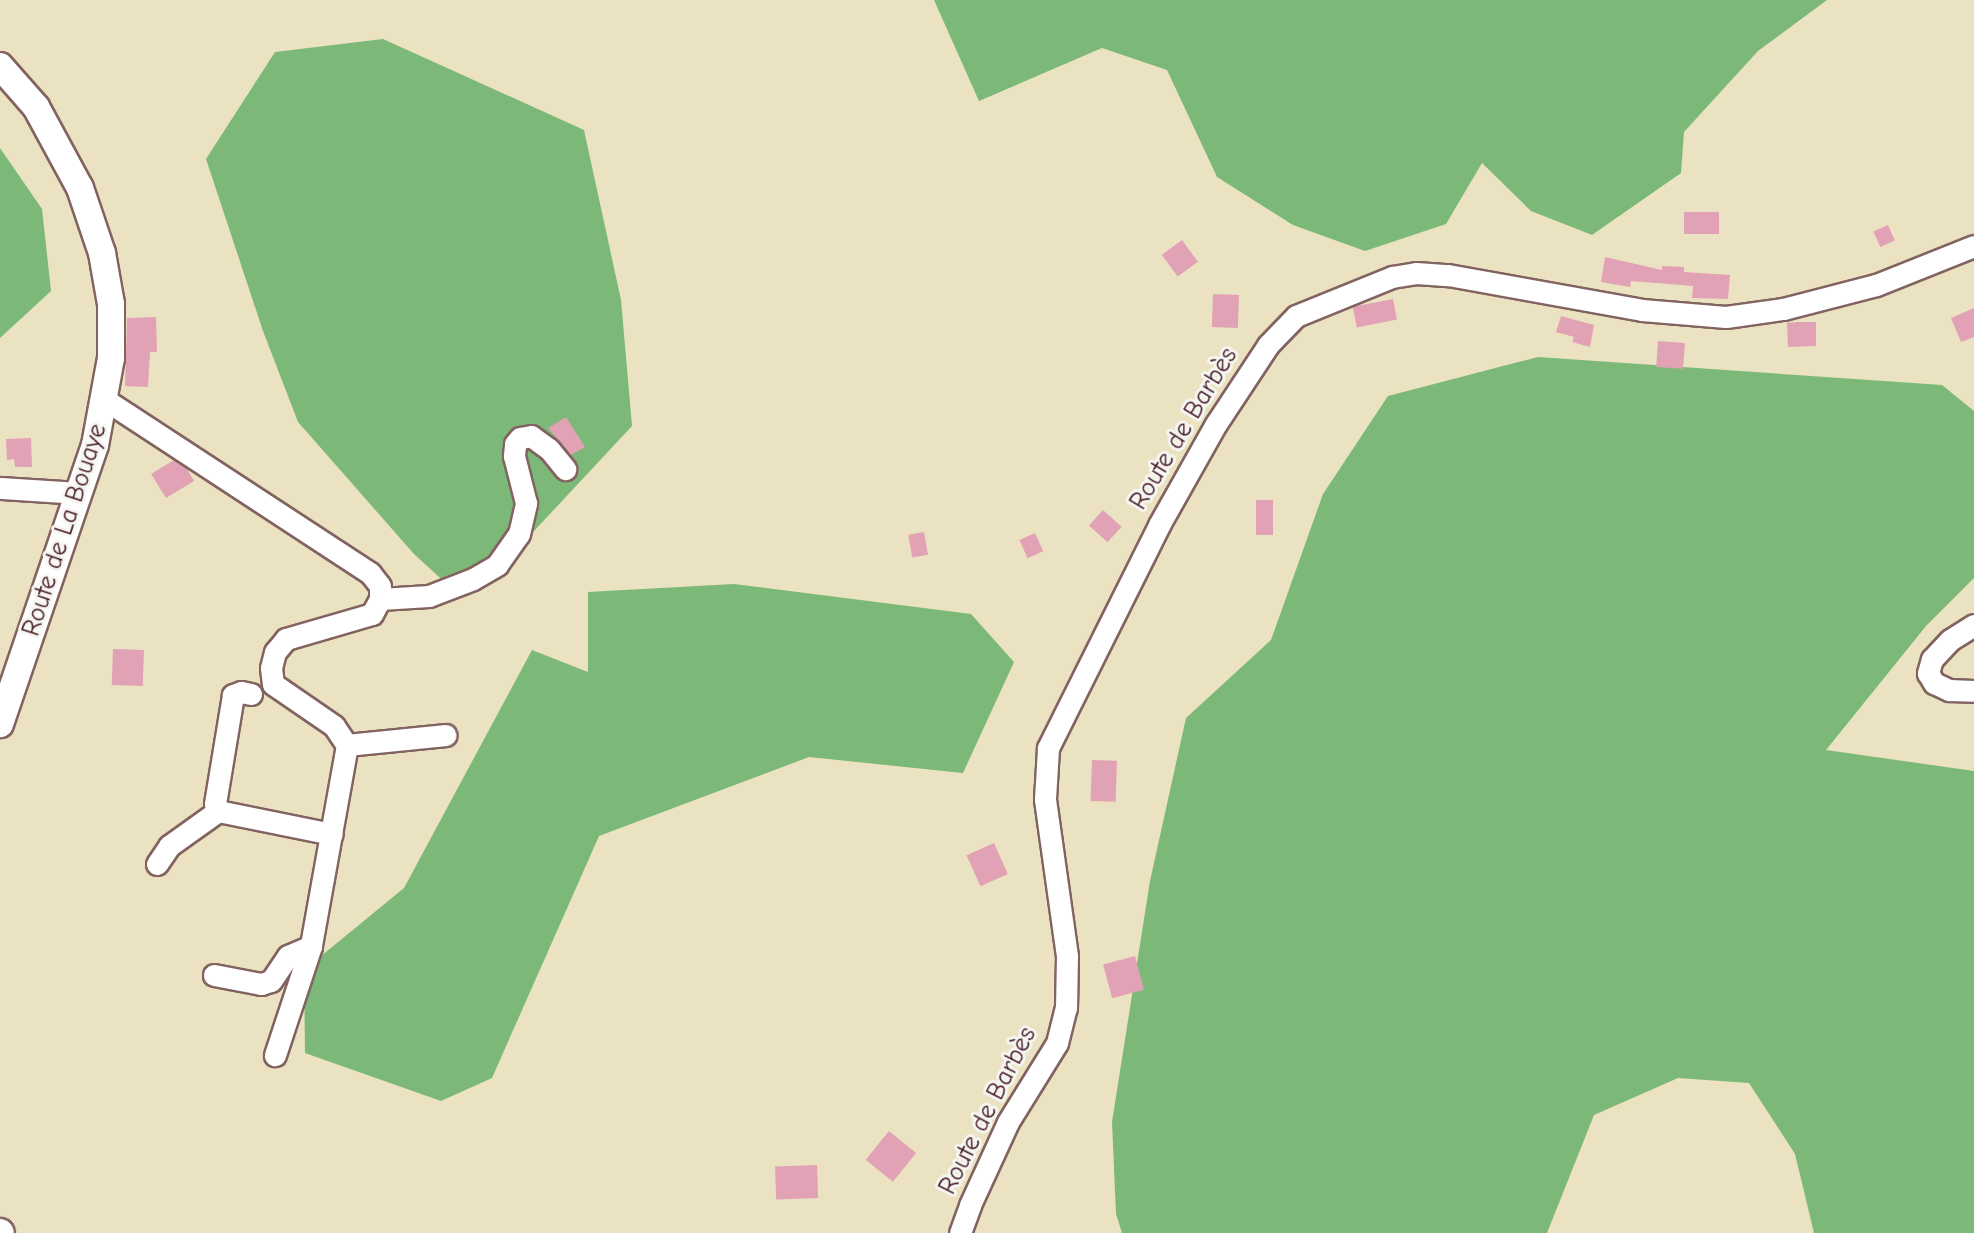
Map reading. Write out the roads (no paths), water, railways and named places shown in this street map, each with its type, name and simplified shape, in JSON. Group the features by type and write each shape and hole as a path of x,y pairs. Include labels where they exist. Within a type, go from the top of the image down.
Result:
{"main road":[{"name":"Route de La Bouaye","path":"0,66 36,107 80,188 102,253 111,304 111,358 96,445 0,724"}],"street":[{"name":"Route de Barbès","path":"960,1233 1008,1122 1058,1042 1066,1008 1067,957 1045,799 1048,748 1159,525 1216,424 1268,345 1296,316 1392,276 1416,273 1448,275 1642,310 1726,317 1783,309 1876,285 1974,246"},
{"path":"104,399 370,573 380,586 380,599 372,614 286,639 275,652 271,668 273,684 334,726 347,745 311,946 275,1055"},
{"path":"380,599 429,596 473,579 496,565 519,534 526,503 514,456 515,444 520,439 531,436 549,449 565,469"},
{"path":"0,488 80,493"},
{"path":"1974,625 1950,639 1932,659 1928,673 1934,683 1949,690 1974,691"},
{"path":"218,811 215,804 233,695 241,692 251,694"},
{"path":"347,745 445,735"},
{"path":"158,864 169,846 218,811 332,834"},
{"path":"214,975 261,984 271,981 288,956 311,946"}]}
